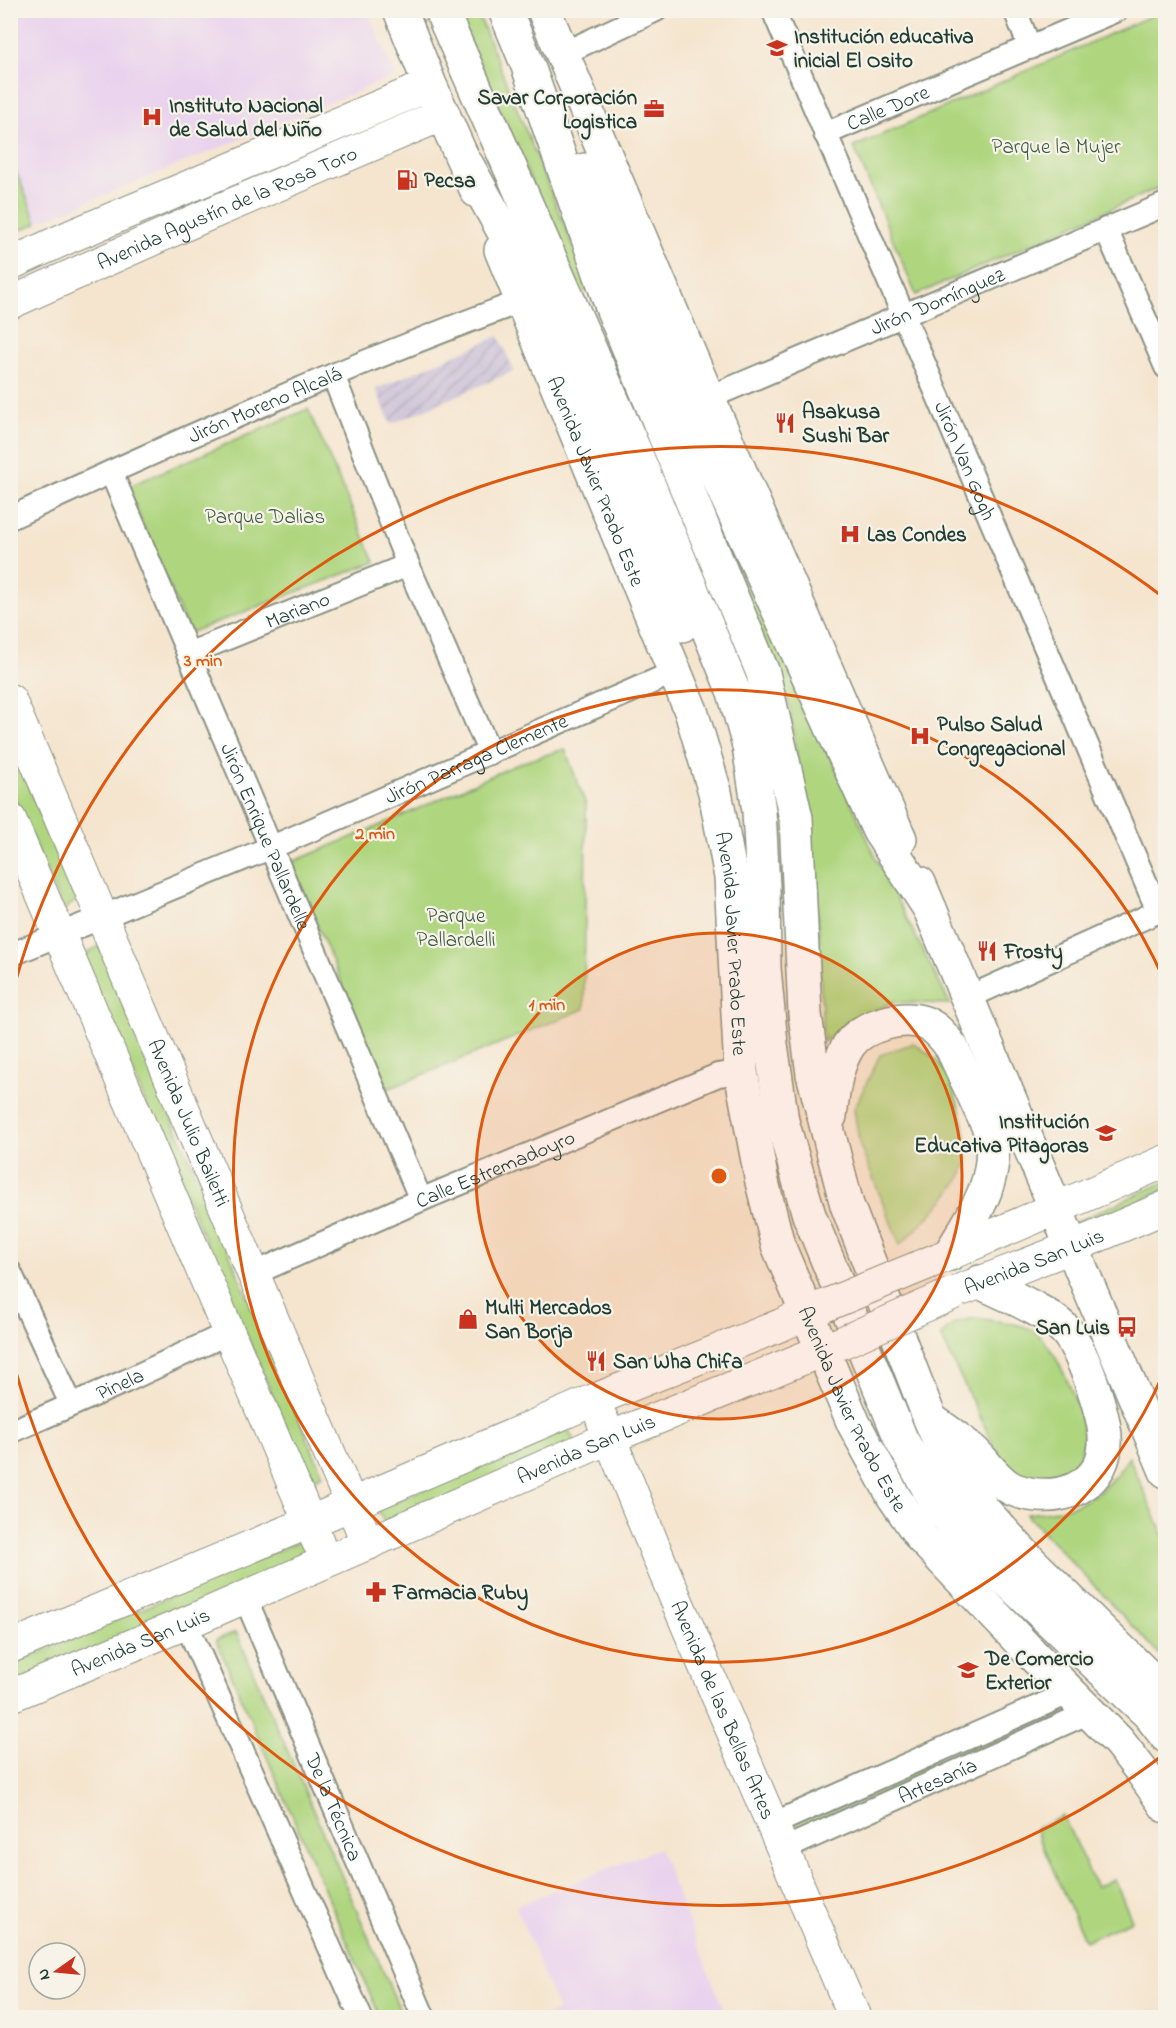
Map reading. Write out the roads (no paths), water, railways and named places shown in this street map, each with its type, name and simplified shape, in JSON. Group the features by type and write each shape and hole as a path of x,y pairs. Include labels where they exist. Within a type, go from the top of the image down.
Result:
{"main road":[{"name":"Avenida Javier Prado Este","path":"400,10 430,85 467,165 704,748 731,877 741,1072 762,1182 778,1245 816,1310 833,1346 859,1434 909,1522 946,1566 1119,1742 1166,1806"},
{"name":"Avenida Javier Prado Este","path":"441,10 635,452 734,692 751,757 759,811 764,968 771,1044 782,1121 809,1215 902,1439 939,1507 974,1549 1149,1714 1166,1736"},
{"path":"505,10 528,66 613,310 763,673 796,818 805,1014 813,1074 847,1205 930,1419 965,1487 986,1512 1030,1561 1166,1694"},
{"path":"544,10 708,398 930,909 1166,1471"},
{"path":"528,66 584,166 695,427 879,831 930,909"},
{"path":"467,165 545,306 700,666 733,755 754,831 763,887"},
{"path":"828,1133 836,1075 849,1045 866,1030 889,1022 908,1021 926,1023 944,1036 952,1047 986,1120 993,1144 993,1163 989,1184 981,1204 944,1256"},
{"path":"930,1419 973,1451 1002,1482 1012,1489 1039,1496 1069,1492 1084,1483 1099,1467 1104,1455 1106,1442 1102,1413 1077,1349 1066,1331 1021,1302 967,1288"}],"street":[{"path":"562,54 656,10"},
{"name":"Jirón Van Gogh","path":"773,10 902,316 1162,910"},
{"path":"1015,10 1030,48"},
{"name":"Calle Dore","path":"825,134 1116,10"},
{"name":"Avenida Agustín de la Rosa Toro","path":"10,264 430,85"},
{"name":"Avenida Agustín de la Rosa Toro","path":"10,303 444,114"},
{"path":"196,183 211,214"},
{"name":"Jirón Domínguez","path":"708,398 1166,204"},
{"path":"1106,229 1166,367"},
{"name":"Jirón Moreno Alcalá","path":"10,518 333,375 522,301"},
{"path":"333,375 408,565 490,753"},
{"name":"Jirón Enrique Pallardelle","path":"111,472 421,1200"},
{"name":"Mariano","path":"188,654 408,565"},
{"name":"Jirón Parraga Clemente","path":"10,955 272,847 675,672"},
{"name":"Avenida Julio Bailetti","path":"10,700 368,1544"},
{"path":"10,819 327,1562"},
{"path":"967,998 1162,910"},
{"name":"Calle Estremadoyro","path":"254,1274 421,1200 718,1075 741,1072"},
{"name":"Avenida San Luis","path":"10,1647 1166,1161"},
{"name":"Avenida San Luis","path":"10,1696 186,1623 609,1438 1166,1207"},
{"path":"10,1272 70,1404"},
{"name":"Pinela","path":"10,1432 228,1333"},
{"name":"Avenida de las Bellas Artes","path":"594,1400 661,1564 855,2018"},
{"name":"De la Técnica","path":"245,1597 424,2018"},
{"path":"186,1623 360,2018"},
{"name":"Artesanía","path":"778,1836 1080,1702"}],"place":[{"name":"Institución educativa inicial El Osito","path":"777,48"},
{"name":"Savar Corporación Logistica","path":"654,109"},
{"name":"Instituto Nacional de Salud del Niño","path":"152,117"},
{"name":"Pecsa","path":"407,180"},
{"name":"Asakusa Sushi Bar","path":"785,423"},
{"name":"Las Condes","path":"850,534"},
{"name":"Pulso Salud Congregacional","path":"920,736"},
{"name":"Frosty","path":"987,951"},
{"name":"Institución Educativa Pitagoras","path":"1106,1133"},
{"name":"Multi Mercados San Borja","path":"468,1319"},
{"name":"San Luis","path":"1127,1327"},
{"name":"San Wha Chifa","path":"596,1361"},
{"name":"Farmacia Ruby","path":"376,1592"},
{"name":"De Comercio Exterior","path":"968,1670"}],"park label":[{"name":"Parque la Mujer","path":"1056,146"},
{"name":"Parque Dalias","path":"265,516"},
{"name":"Parque Pallardelli","path":"456,927"}]}
